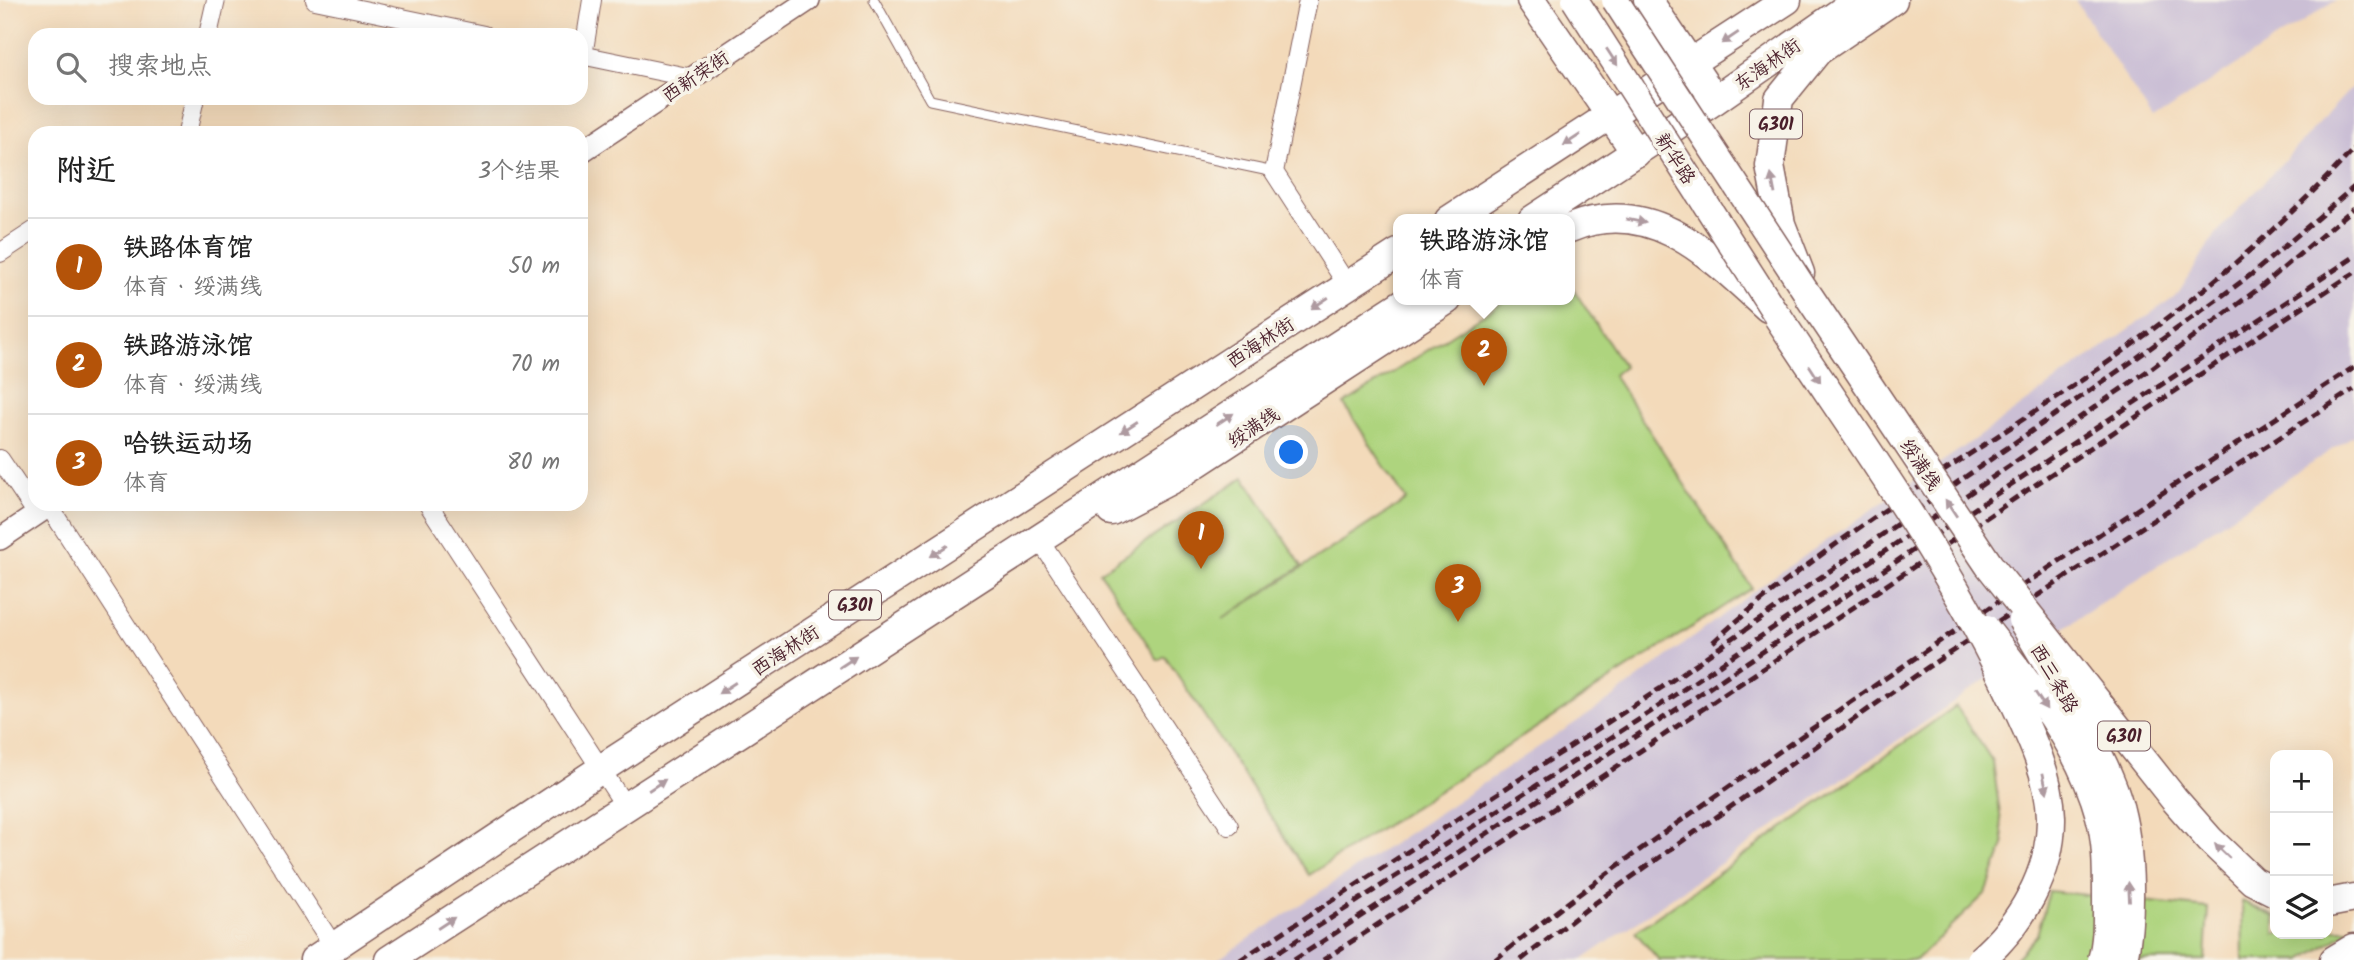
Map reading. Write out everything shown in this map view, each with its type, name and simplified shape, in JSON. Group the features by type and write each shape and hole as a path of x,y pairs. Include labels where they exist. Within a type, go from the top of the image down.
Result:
{"highway":[{"path":"1531,0 1636,153"},
{"path":"1648,0 1715,100"},
{"path":"1459,214 1787,0"},
{"name":"东海林街","path":"1636,153 1858,0"},
{"name":"绥满线","path":"1893,0 1818,51 1779,99 1770,166 1781,224 1808,295 1989,565 2183,809 2210,840 2253,881 2270,890"},
{"name":"G301","path":"1541,214 1636,153"},
{"name":"绥满线","path":"1575,226 1620,218 1660,226 1715,260 1777,317 1956,587 2030,736 2041,765 2051,815 2050,840 2028,903 2011,929 1980,960"},
{"name":"西海林街","path":"324,953 601,769 1393,256"},
{"name":"G301","path":"389,960 1400,305"},
{"name":"绥满线","path":"1044,536 1115,509 1174,478 1439,305"},
{"path":"2333,902 2354,898"},
{"path":"2334,960 2354,948"}],"main road":[{"name":"新华路","path":"1575,0 1777,317"},
{"name":"新华路","path":"1615,0 1808,295"},
{"name":"西三条路","path":"1989,565 2098,752 2115,791 2124,832 2131,898 2124,960"},
{"name":"西三条路","path":"1956,587 2039,697 2072,750 2087,782 2100,817 2106,877 2105,945 2101,960"}],"street":[{"path":"210,28 216,0"},
{"path":"315,0 450,28"},
{"path":"587,28 592,0"},
{"name":"西新荣街","path":"588,147 809,0"},
{"path":"1308,0 1274,172 1348,286"},
{"path":"588,56 692,78"},
{"path":"189,126 193,105"},
{"path":"0,253 28,235"},
{"path":"0,459 28,489"},
{"path":"0,539 42,511"},
{"path":"48,511 324,953"},
{"path":"433,511 625,806"},
{"path":"1044,536 1229,826"}],"lane":[{"path":"874,0 930,100 1274,172"}],"shaded area":[{"path":"2075,0 2336,0 2153,119"},
{"path":"2354,85 2354,435 1966,693 1582,960 1217,960 1611,699 1769,580 1968,444 2178,294 2216,234"}],"green space":[{"path":"1575,292 1624,367 1613,375 1752,588 1309,875 1165,656 1158,660 1100,572 1244,477 1302,566 1223,619 1406,500 1344,404 1498,305 1575,305"},
{"path":"1956,706 1993,762 2004,845 1986,893 1916,960 1659,960 1635,932"},
{"path":"2049,891 2208,908 2205,960 2014,960 2037,935"},
{"path":"2242,901 2270,915 2270,939 2333,939 2333,929 2352,929 2302,960 2243,960"}],"railway":[{"path":"1713,642 1802,569 1849,535 2088,376 2159,325 2260,241 2354,149"},
{"path":"1240,960 1661,688 2131,362 2252,274 2354,187"},
{"path":"1266,960 1649,713 2149,370 2261,287 2354,208"},
{"path":"1294,960 1697,696 2354,257"},
{"path":"1323,960 1582,790 2354,273"},
{"path":"1495,960 1632,855 1845,706 2354,367"},
{"path":"1521,960 1588,908 1928,667 2354,389"}],"place":[{"name":"铁路游泳馆","path":"1484,386"},
{"name":"铁路体育馆","path":"1201,569"},
{"name":"哈铁运动场","path":"1458,622"}]}
